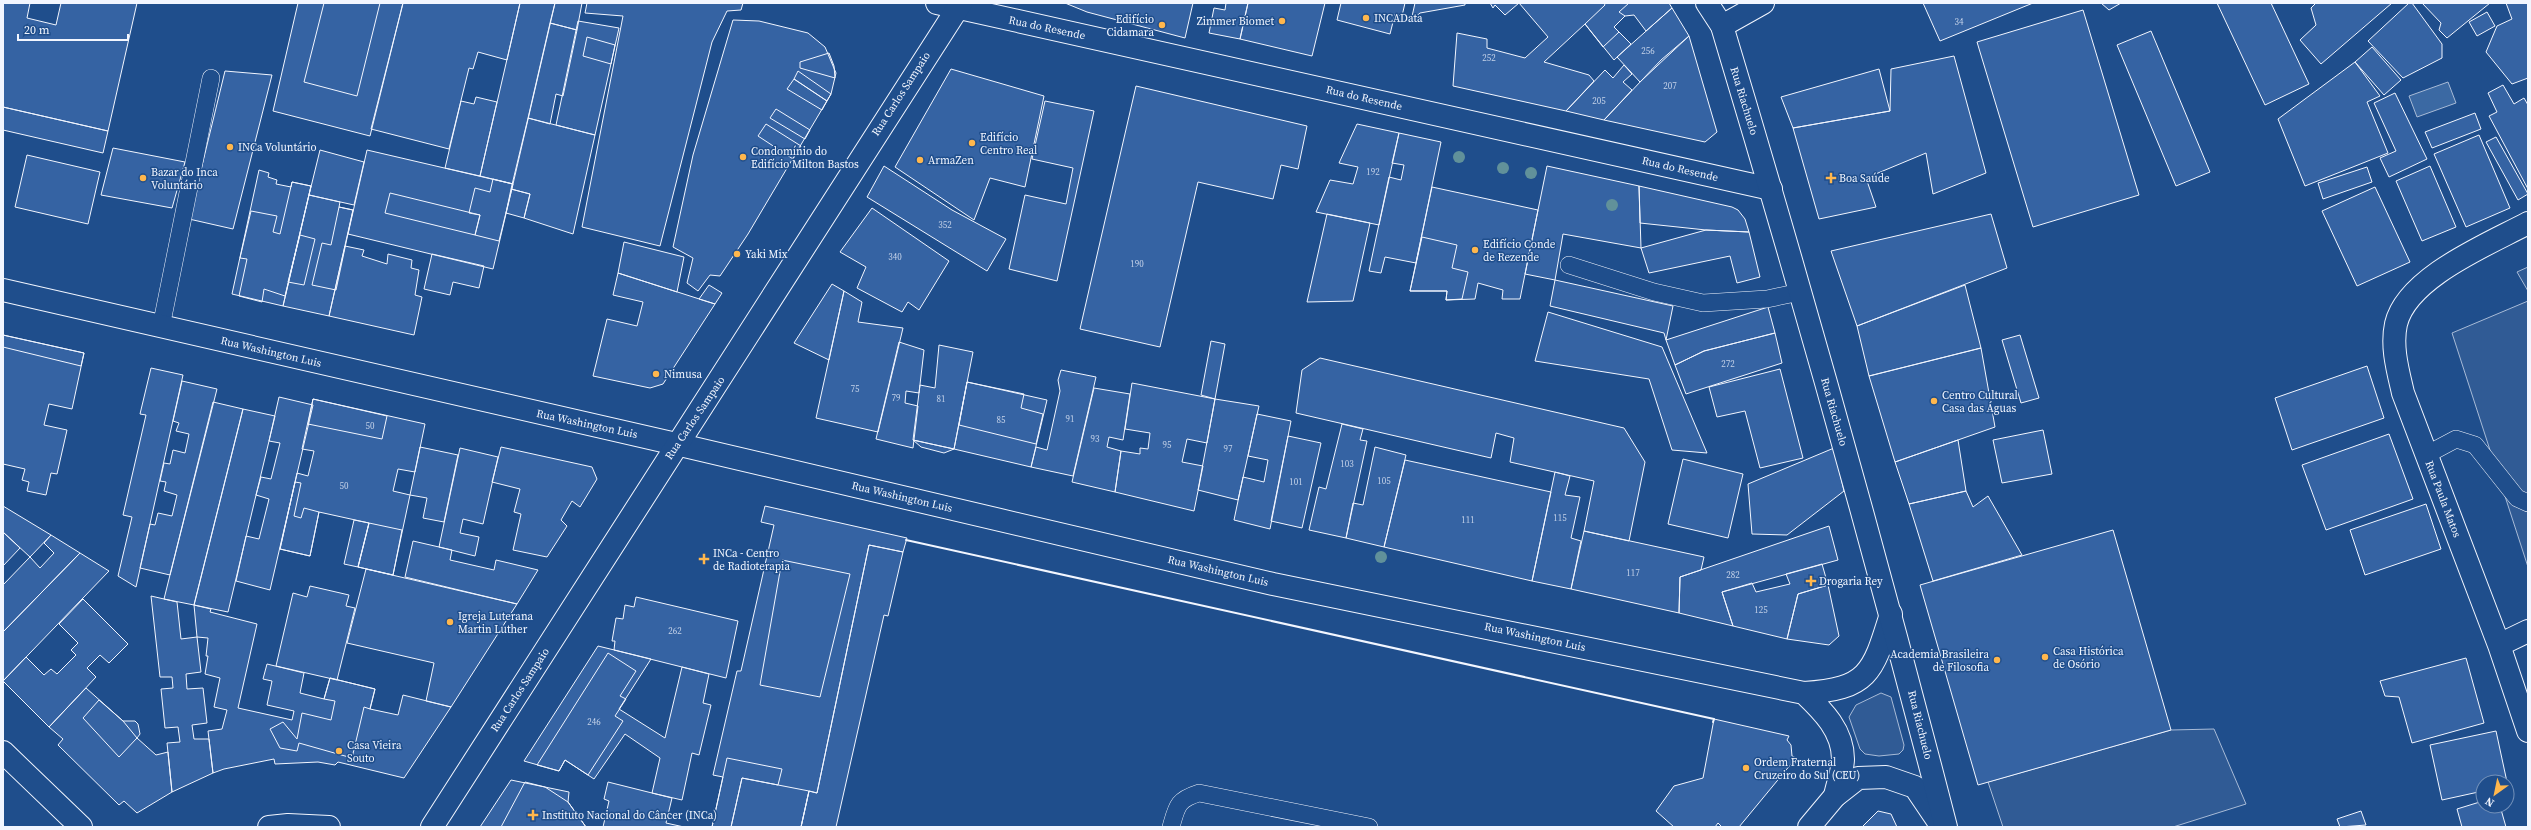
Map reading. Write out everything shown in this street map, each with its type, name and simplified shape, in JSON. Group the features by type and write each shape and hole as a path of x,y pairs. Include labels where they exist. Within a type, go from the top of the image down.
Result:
{"street":[{"name":"Rua Riachuelo","path":"1707,3 1722,26 1771,189 1891,614 1946,827"},
{"path":"1722,26 1763,3"},
{"name":"Rua do Resende","path":"952,4 1771,189"},
{"name":"Rua Carlos Sampaio","path":"432,827 624,529 676,444 706,402 952,4"},
{"name":"Rua Paula Matos","path":"2526,228 2434,274 2410,295 2396,324 2395,353 2403,393 2500,645 2528,731"},
{"name":"Rua Washington Luis","path":"3,290 676,444 1273,584 1804,693 1832,691 1857,682 1877,658 1891,614"},
{"path":"2500,645 2528,631"},
{"path":"1804,693 1828,715 1836,733 1843,759 1835,796"},
{"path":"3,752 81,827"},
{"path":"1809,827 1835,796 1858,778 1886,777 1915,787 1942,827"},
{"path":"269,827 296,825 329,827"}],"lane":[{"path":"161,327 211,78"},
{"path":"1569,265 1696,302 1767,299 1800,292"},
{"path":"2426,455 2456,439 2475,445 2517,498 2528,503"},
{"path":"1171,827 1176,807 1184,798 1199,794 1369,827"}],"shaded area":[{"path":"2448,82 2456,103 2417,117 2409,96"},
{"path":"2528,267 2528,291 2517,272"},
{"path":"2528,301 2528,567 2452,333"},
{"path":"1881,693 1891,697 1904,745 1903,750 1899,754 1879,756 1865,754 1860,749 1849,717 1856,705"},
{"path":"2214,729 2246,804 2173,827 2003,827 1988,782 2171,730"}],"building":[{"path":"3,3 30,3 27,18 56,25 61,3 137,3 108,131 3,107"},
{"path":"298,3 403,3 370,136 273,111"},
{"path":"324,3 380,3 357,96 304,82"},
{"path":"403,3 520,3 507,60 478,52 473,69 469,68 449,149 371,129"},
{"path":"520,3 555,3 513,184 480,176"},
{"path":"555,3 582,3 577,30 550,23"},
{"path":"587,3 743,3 741,10 727,11 712,42 660,246 582,227 623,16 585,13"},
{"name":"Edifício Cidamara","path":"1065,3 1193,3 1185,38 1087,12"},
{"path":"1226,3 1248,3 1240,39 1209,33 1214,8 1225,10"},
{"name":"Zimmer Biomet","path":"1248,3 1325,3 1312,56 1240,39"},
{"name":"INCAData","path":"1341,3 1405,3 1402,16 1395,14 1390,34 1337,20"},
{"path":"1415,3 1465,3 1465,5 1420,13 1411,21"},
{"path":"1490,3 1519,3 1505,15 1495,5 1493,8"},
{"path":"1519,3 1669,3 1672,8 1646,31 1634,15 1625,16 1614,27 1631,44 1614,60 1585,24 1544,62 1589,75 1594,81 1566,111 1453,86 1457,33 1487,39 1487,48 1525,58 1548,37"},
{"path":"1604,3 1629,3 1619,12 1625,16 1614,27 1619,32 1603,47 1585,24 1605,5"},
{"path":"1923,3 2033,3 1940,41"},
{"path":"2101,3 2121,3 2109,10"},
{"path":"2217,3 2271,3 2309,84 2265,105"},
{"path":"2316,3 2392,3 2321,64 2300,40 2316,25 2311,8"},
{"path":"2409,3 2412,3 2442,44 2442,58 2403,78 2368,41"},
{"path":"2422,3 2490,3 2447,38 2439,30 2441,23"},
{"path":"2506,3 2528,3 2528,78 2512,84 2486,52 2497,26 2512,19"},
{"path":"1672,8 1689,36 1640,82 1617,57"},
{"path":"2083,10 2139,195 2033,227 1977,42"},
{"path":"2487,12 2495,26 2477,36 2469,22"},
{"name":"Condomínio do Edifício Milton Bastos","path":"733,20 759,21 808,33 825,47 836,73 831,94 748,234 720,276 710,275 698,291 687,283 693,258 673,247 693,155"},
{"path":"578,21 619,28 595,135 556,125"},
{"path":"550,23 577,30 563,96 556,94 550,124 528,118"},
{"path":"2151,31 2210,172 2176,186 2117,45"},
{"path":"1689,36 1717,132 1705,142 1604,120 1661,60"},
{"path":"587,37 615,45 611,64 583,56"},
{"path":"2372,47 2401,80 2384,95 2355,62"},
{"path":"829,53 834,66 835,78 800,68 800,62"},
{"path":"1954,56 1986,173 1933,194 1926,153 1866,178 1876,207 1819,219 1793,128 1890,111 1891,69"},
{"path":"2355,62 2380,96 2367,102 2388,153 2305,186 2278,119"},
{"path":"1624,65 1632,74 1623,82 1632,90 1604,120 1566,111 1605,70 1613,78"},
{"name":"Edifício Centro Real","path":"951,69 1044,96 1025,187 990,178 974,220 895,167"},
{"path":"1879,69 1890,111 1793,128 1781,97"},
{"name":"INCa Voluntário","path":"225,71 272,75 233,229 189,219"},
{"path":"798,71 831,94 827,101 794,79"},
{"path":"794,79 827,101 822,110 787,89"},
{"path":"2503,85 2514,104 2524,98 2528,105 2528,189 2489,116 2497,112 2488,93"},
{"path":"1136,86 1307,126 1298,169 1281,165 1273,199 1198,182 1160,347 1080,329"},
{"path":"2395,93 2427,159 2389,177 2380,158 2396,151 2374,103"},
{"path":"476,97 497,102 480,176 445,168 461,101 474,104"},
{"path":"1045,101 1094,111 1057,281 1009,269 1025,195 1066,204 1073,168 1032,159"},
{"path":"3,107 108,131 103,153 3,130"},
{"path":"776,109 810,130 805,139 770,118"},
{"path":"2475,113 2481,129 2432,148 2425,132"},
{"path":"528,118 595,135 573,234 524,218 530,194 511,189"},
{"path":"766,124 801,146 793,159 758,136"},
{"path":"1357,124 1399,133 1379,225 1316,212 1330,180 1353,184 1358,167 1339,163"},
{"path":"1399,133 1441,142 1416,263 1385,257 1381,273 1369,271 1389,177 1401,180 1404,165 1392,163"},
{"path":"2479,135 2510,208 2466,227 2434,154"},
{"path":"2496,137 2528,194 2518,200 2486,142"},
{"name":"Bazar do Inca Voluntário","path":"113,148 185,162 172,208 101,195"},
{"path":"320,150 364,162 354,205 309,195"},
{"path":"367,150 513,184 493,269 348,234"},
{"path":"27,155 100,172 88,224 15,207"},
{"path":"884,166 952,210 1006,239 987,271 867,197"},
{"path":"1547,166 1639,186 1641,248 1563,234 1555,280 1525,274"},
{"path":"2430,166 2456,227 2422,241 2396,181"},
{"path":"2367,167 2372,182 2323,199 2318,183"},
{"path":"259,170 269,173 268,177 277,180 276,184 291,187 292,182 311,186 283,306 232,294"},
{"path":"493,179 513,184 499,241 475,235 480,215 469,213 475,188 490,192"},
{"path":"292,182 311,186 285,296 264,289 262,302 239,296 247,259 240,258 251,211 277,216 273,232 280,234"},
{"path":"1639,186 1732,207 1738,210 1745,219 1749,232 1706,230 1640,223"},
{"name":"Edifício Conde de Rezende","path":"1432,187 1538,210 1520,299 1502,299 1503,290 1478,283 1475,299 1446,300 1447,291 1410,291"},
{"path":"2375,187 2410,262 2357,286 2322,211"},
{"path":"511,189 530,194 524,218 506,213"},
{"path":"390,193 480,215 475,235 385,213"},
{"path":"309,195 340,202 339,207 353,210 329,316 283,306"},
{"path":"339,207 353,210 336,290 312,285 322,243 331,245"},
{"path":"872,208 949,261 919,310 908,302 902,312 857,288 866,267 840,252"},
{"path":"1327,214 1370,223 1353,301 1307,302"},
{"path":"1991,214 2007,268 1857,326 1831,251"},
{"path":"1706,230 1749,232 1760,277 1737,283 1730,256 1649,273 1641,248"},
{"path":"300,235 315,239 304,285 288,282"},
{"path":"1422,237 1457,245 1452,268 1468,272 1462,299 1446,300 1447,291 1410,291"},
{"path":"624,242 684,257 677,292 618,273"},
{"path":"345,246 364,250 362,256 387,264 388,254 412,260 411,268 419,270 415,295 422,297 414,335 329,316"},
{"path":"432,254 484,266 479,288 453,282 450,295 424,289"},
{"path":"618,273 715,304 663,384 650,388 593,376 607,319 637,326 643,302 613,295"},
{"path":"1555,280 1673,306 1666,340 1664,333 1550,306"},
{"path":"832,284 844,291 829,360 794,343"},
{"path":"709,285 722,293 715,304 699,299"},
{"path":"1965,285 1981,348 1869,376 1857,326"},
{"path":"844,291 862,302 858,322 903,328 878,432 816,418"},
{"path":"1768,307 1775,333 1704,351 1675,365 1666,340"},
{"path":"1548,312 1662,347 1707,453 1672,450 1649,379 1535,361"},
{"path":"1775,333 1782,363 1686,394 1675,365 1704,351"},
{"path":"3,335 84,353 72,409 49,404 44,425 67,430 57,474 51,473 46,495 27,491 29,482 22,480 25,469 3,464"},
{"path":"3,335 84,353 81,366 3,347"},
{"path":"2020,335 2039,398 2021,403 2002,340"},
{"path":"1211,341 1225,344 1215,399 1201,395"},
{"path":"899,342 924,350 919,393 906,391 905,403 918,406 913,448 876,439"},
{"path":"939,345 973,352 954,449 913,440 920,385 935,388"},
{"name":"Centro Cultural Casa das Águas","path":"1981,348 1995,427 1895,462 1869,376"},
{"path":"1320,358 1624,428 1645,462 1629,541 1584,531 1594,481 1510,462 1514,438 1496,433 1491,458 1296,413 1302,370"},
{"path":"2367,366 2384,418 2292,450 2275,398"},
{"path":"151,368 183,375 136,587 118,576 132,517 123,515 146,415 140,414"},
{"path":"1780,369 1803,458 1760,468 1745,411 1717,417 1709,387"},
{"path":"1061,370 1096,377 1073,476 1031,467 1036,447 1047,450 1060,391 1058,380"},
{"path":"182,381 217,389 170,575 140,568 150,524 155,525 158,513 172,516 177,495 164,491 166,482 160,481 164,463 170,464 173,450 185,453 189,434 176,431 179,423 173,421"},
{"path":"967,382 1024,394 1021,408 1043,414 1036,444 959,425"},
{"path":"967,382 1047,400 1031,467 954,449"},
{"path":"1132,383 1215,399 1207,443 1187,439 1182,462 1203,466 1194,511 1115,492 1121,451 1140,454 1140,448 1148,449 1150,433 1125,429"},
{"path":"1094,388 1130,394 1123,440 1109,437 1107,447 1121,451 1115,492 1072,482"},
{"path":"279,397 313,405 270,590 236,581 246,536 259,539 269,499 256,495 261,477 271,479 280,443 269,441"},
{"path":"313,399 425,424 415,472 398,469 393,491 410,495 393,575 358,567 369,523 319,512 310,556 280,549 297,473 308,476 314,451 302,449"},
{"path":"313,399 387,416 382,439 308,424"},
{"path":"1215,399 1259,406 1238,500 1198,490"},
{"path":"213,402 243,409 194,605 164,599"},
{"path":"243,409 275,416 228,612 194,605"},
{"path":"1257,414 1291,421 1270,529 1234,520 1243,477 1264,482 1268,460 1248,456"},
{"path":"1342,424 1363,429 1360,440 1367,441 1346,538 1309,530 1319,487 1326,489"},
{"path":"2043,430 2052,474 2002,483 1993,440"},
{"path":"2389,434 2413,499 2326,530 2302,465"},
{"path":"1288,436 1321,443 1302,528 1271,521"},
{"path":"913,440 954,449 944,453 921,447"},
{"path":"1958,440 1966,491 1909,504 1895,462"},
{"path":"420,447 458,455 444,522 423,518 427,498 410,495"},
{"path":"501,447 592,467 597,479 580,507 572,501 561,520 567,526 547,557 513,550 521,514 514,512 520,489 492,482"},
{"path":"1375,447 1406,455 1384,547 1346,538 1353,503 1363,505"},
{"path":"460,448 498,457 483,524 463,519 460,533 479,537 475,556 439,547"},
{"path":"1834,448 1844,491 1787,535 1752,534 1748,484"},
{"path":"1683,459 1743,474 1728,538 1668,524"},
{"path":"1405,460 1551,492 1532,581 1384,547"},
{"path":"1555,472 1570,476 1565,495 1580,497 1571,538 1581,541 1571,589 1532,581"},
{"path":"295,482 301,483 294,516 301,518 304,508 319,512 310,556 280,549"},
{"path":"1966,491 1973,507 1988,496 2022,555 1933,581 1909,504"},
{"path":"2426,504 2441,549 2365,575 2350,530"},
{"path":"3,506 51,535 30,557 3,532"},
{"path":"765,506 907,538 903,552 869,545 817,793 809,791 801,827 712,827 723,777 713,775 737,671 741,671 774,525 761,522"},
{"path":"354,520 369,523 358,567 344,564"},
{"path":"369,523 402,530 393,575 358,567"},
{"path":"1829,526 1838,560 1722,592 1733,626 1679,613 1680,577"},
{"name":"Casa Histórica de Osório","path":"2113,530 2171,730 1978,785 1920,585"},
{"path":"1584,531 1704,557 1701,570 1680,577 1679,613 1571,589"},
{"path":"3,532 20,548 3,566"},
{"path":"51,535 80,553 3,632 3,585 30,557 40,568 54,553 44,543"},
{"path":"413,541 452,550 450,560 494,570 496,560 538,570 517,604 405,577"},
{"path":"869,545 903,552 888,616 884,615 836,827 801,827 809,791 817,793"},
{"path":"80,553 109,571 3,681 3,632"},
{"path":"782,560 850,574 820,697 760,685"},
{"path":"1822,564 1828,585 1798,594 1787,639 1733,626 1722,592 1752,583 1756,592 1790,584 1786,574"},
{"path":"366,569 517,604 451,707 426,701 434,663 347,643"},
{"path":"1828,585 1839,636 1829,645 1787,639 1798,594"},
{"path":"310,586 349,595 346,606 355,608 337,680 276,666 293,593 307,597"},
{"path":"151,596 177,602 181,639 197,637 201,672 186,674 187,689 203,688 207,723 192,725 194,739 209,739 213,773 172,792 167,743 180,742 178,727 165,728 161,689 173,688 172,677 160,677"},
{"path":"636,597 738,621 726,678 614,650 615,641 612,641 616,618 623,619 625,605 634,607"},
{"path":"83,599 128,644 109,663 100,655 87,668 96,677 49,727 3,681 26,657 44,675 51,669 57,674 76,655 71,650 78,643 59,624"},
{"path":"194,605 211,609 210,612 257,624 238,708 292,720 294,711 267,705 272,681 263,679 267,664 304,673 300,693 324,699 330,678 375,689 370,709 398,715 403,695 451,707 404,778 338,762 335,765 318,762 275,764 274,759 224,769 213,773 208,731 222,729 227,710 214,707 220,678 205,674 208,656 206,656 208,638 197,637"},
{"path":"598,646 651,659 619,709 665,738 682,667 709,674 703,703 711,705 699,755 692,753 682,800 652,793 660,758 625,734 594,779 565,760 559,771 524,761"},
{"path":"608,653 636,671 620,696 626,699 615,716 623,721 588,775 565,760 559,771 537,765"},
{"path":"2466,658 2484,723 2412,743 2399,697 2385,696 2380,681"},
{"path":"330,678 375,689 370,709 364,707 352,758 299,743 297,751 280,748 270,729 283,722 297,739 302,713 331,720 335,701 324,699"},
{"path":"86,688 123,721 135,721 138,724 140,734 137,738 156,755 168,752 172,792 137,813 124,801 119,805 58,745 63,739 49,727"},
{"path":"99,700 123,721 137,738 119,757 83,718"},
{"name":"Ordem Fraternal Cruzeiro do Sul (CEU)","path":"1714,719 1789,736 1787,740 1791,745 1792,756 1796,758 1739,827 1722,827 1718,823 1715,827 1674,827 1656,811 1674,786 1703,778"},
{"path":"2496,731 2505,774 2475,774 2475,793 2442,800 2430,745"},
{"path":"727,758 782,769 778,785 742,778 731,827 712,827"},
{"path":"742,778 809,791 801,827 731,827"},
{"name":"Instituto Nacional do Câncer (INCa)","path":"511,780 569,792 568,802 586,827 480,827"},
{"name":"Instituto Nacional do Câncer (INCa)","path":"525,782 545,787 568,802 586,827 501,827"},
{"name":"Instituto Nacional do Câncer (INCa)","path":"608,782 672,798 666,823 684,827 603,827 609,801 604,799"},
{"path":"2475,803 2475,814 2502,814 2506,827 2462,827 2457,809"},
{"path":"1878,811 1891,814 1897,827 1862,827"},
{"path":"2361,811 2366,825 2340,827 2337,819"}],"wall":[{"path":"906,540 1714,719 1713,722"}],"place":[{"name":"INCAData","path":"1366,18"},
{"name":"Zimmer Biomet","path":"1282,21"},
{"name":"Edifício Cidamara","path":"1162,25"},
{"name":"Edifício Centro Real","path":"972,143"},
{"name":"INCa Voluntário","path":"230,147"},
{"name":"Condomínio do Edifício Milton Bastos","path":"743,157"},
{"name":"ArmaZen","path":"920,160"},
{"name":"Bazar do Inca Voluntário","path":"143,178"},
{"name":"Boa Saúde","path":"1831,178"},
{"name":"Edifício Conde de Rezende","path":"1475,250"},
{"name":"Yaki Mix","path":"737,254"},
{"name":"Nimusa","path":"656,374"},
{"name":"Centro Cultural Casa das Águas","path":"1934,401"},
{"name":"INCa - Centro de Radioterapia","path":"704,559"},
{"name":"Drogaria Rey","path":"1811,581"},
{"name":"Igreja Luterana Martin Luther","path":"450,622"},
{"name":"Casa Histórica de Osório","path":"2045,657"},
{"name":"Academia Brasileira de Filosofia","path":"1997,660"},
{"name":"Casa Vieira Souto","path":"339,751"},
{"name":"Ordem Fraternal Cruzeiro do Sul (CEU)","path":"1746,768"},
{"name":"Instituto Nacional do Câncer (INCa)","path":"533,815"}]}
